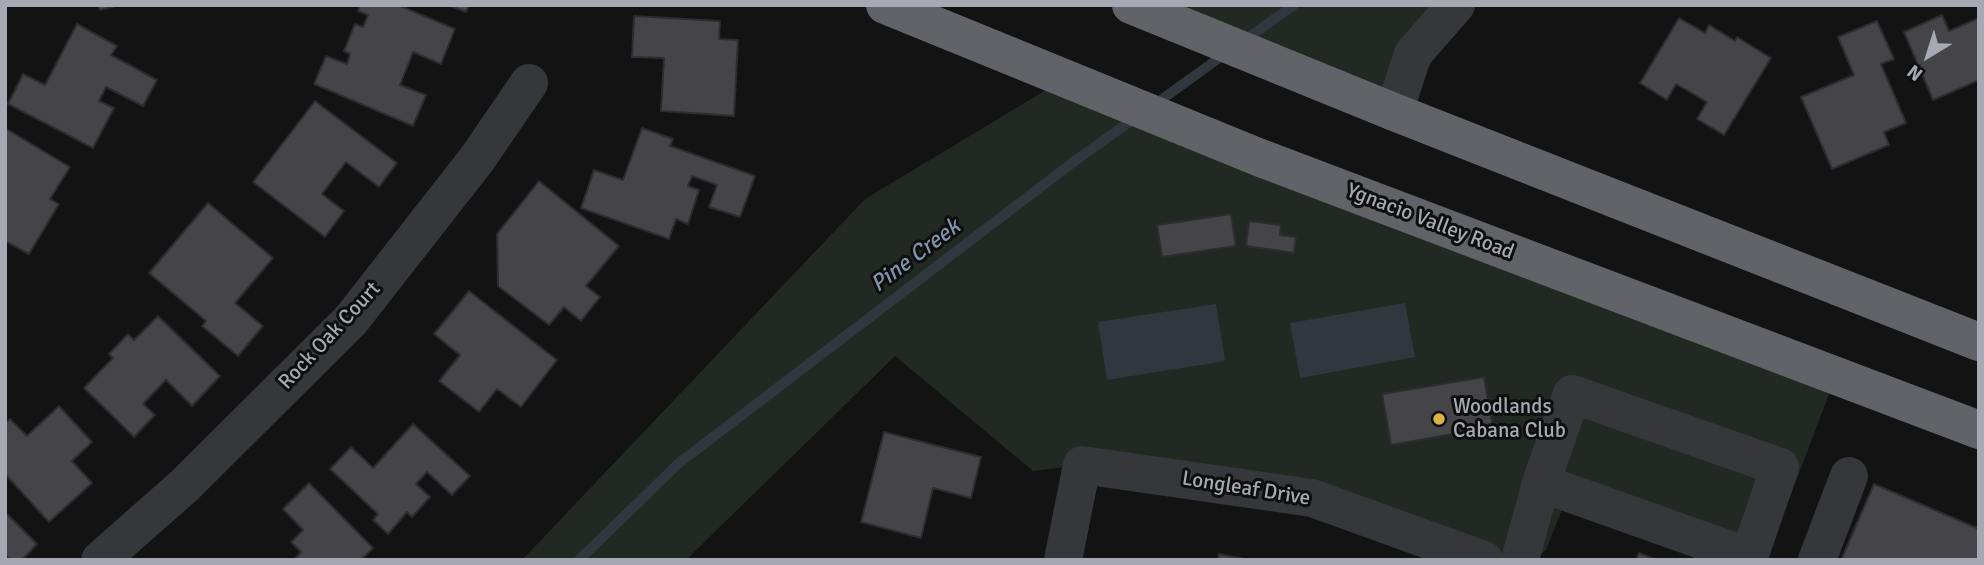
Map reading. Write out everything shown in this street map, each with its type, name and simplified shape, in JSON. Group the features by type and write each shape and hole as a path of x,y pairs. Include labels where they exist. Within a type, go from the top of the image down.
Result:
{"highway":[{"name":"Ygnacio Valley Road","path":"885,5 1258,157 1979,430"},
{"path":"1131,5 1394,112 1979,342"}],"street":[{"path":"1394,112 1413,54 1456,5"},
{"name":"Rock Oak Court","path":"100,560 184,486 351,320 477,159 529,83"},
{"path":"1520,560 1541,483 1572,394 1780,467 1749,556 1541,483"},
{"name":"Longleaf Drive","path":"1063,560 1082,465 1312,498 1484,560"},
{"path":"1817,560 1849,476"}],"shaded area":[{"path":"1193,5 1475,5 1394,112 1170,20"},
{"path":"1066,78 1836,376 1766,560 1563,507 1546,550 1533,560 1484,560 1312,498 1082,465 1033,471 895,356 686,560 522,560 865,199"},
{"path":"1405,303 1415,357 1300,378 1290,323"},
{"path":"1216,304 1225,361 1107,380 1098,322"}],"building":[{"path":"98,5 119,5 100,10"},
{"path":"360,5 398,5 455,29 441,64 413,52 400,85 426,95 413,126 314,84 326,56 347,64 350,54 344,51 355,24 363,27 368,15 358,11"},
{"path":"448,5 469,5 466,12"},
{"path":"1942,15 1949,31 1979,18 1979,80 1933,100 1904,32"},
{"path":"634,16 720,21 719,39 738,40 734,116 661,111 664,58 632,57"},
{"path":"1679,18 1705,33 1709,25 1735,41 1737,37 1771,58 1724,135 1697,119 1707,102 1676,84 1667,100 1640,83"},
{"path":"1877,21 1894,59 1881,64 1906,123 1884,132 1889,145 1832,169 1801,97 1854,75 1838,37"},
{"path":"77,24 117,46 111,55 157,80 143,106 106,87 99,101 114,108 93,148 8,104 23,74 45,85"},
{"path":"315,101 397,163 379,187 346,162 322,194 344,211 325,237 253,182"},
{"path":"5,128 70,167 50,199 59,204 29,254 5,241"},
{"path":"642,128 673,139 670,146 755,176 740,217 709,207 717,185 692,176 688,186 699,190 688,224 676,219 669,239 581,208 594,170 623,180"},
{"path":"539,181 619,246 586,286 600,297 581,321 564,307 549,325 498,286 497,234"},
{"path":"208,203 273,258 235,303 263,326 238,356 202,326 206,321 149,273"},
{"path":"1231,214 1236,246 1162,257 1157,225"},
{"path":"1249,221 1281,225 1280,235 1296,237 1294,253 1246,246"},
{"path":"469,291 557,360 521,407 497,389 479,412 439,381 460,355 434,334"},
{"path":"158,316 220,376 192,406 166,380 143,404 155,415 134,437 84,388 113,358 109,354 128,334 134,340"},
{"name":"Woodlands Cabana Club","path":"1484,377 1493,427 1391,445 1382,394"},
{"path":"59,406 92,442 72,461 92,483 49,522 5,474 5,423 10,419 27,436"},
{"path":"413,424 470,476 452,495 427,472 416,484 430,497 412,517 407,512 388,534 373,520 378,514 330,469 351,447 373,468"},
{"path":"884,432 981,457 971,498 933,488 921,538 861,522"},
{"path":"309,483 373,548 361,560 294,560 301,552 291,542 303,530 283,509"},
{"path":"1874,484 1979,529 1979,560 1841,560"},
{"path":"5,512 37,544 22,560 10,560 5,555"},
{"path":"1639,553 1657,560 1636,560"},
{"path":"1219,554 1250,560 1218,560"}],"waterway":[{"name":"Pine Creek","path":"1242,42 1294,5"},
{"name":"Pine Creek","path":"1154,105 1226,53"},
{"name":"Pine Creek","path":"579,560 679,463 1076,160 1138,116"}],"place":[{"name":"Woodlands Cabana Club","path":"1439,419"}]}
